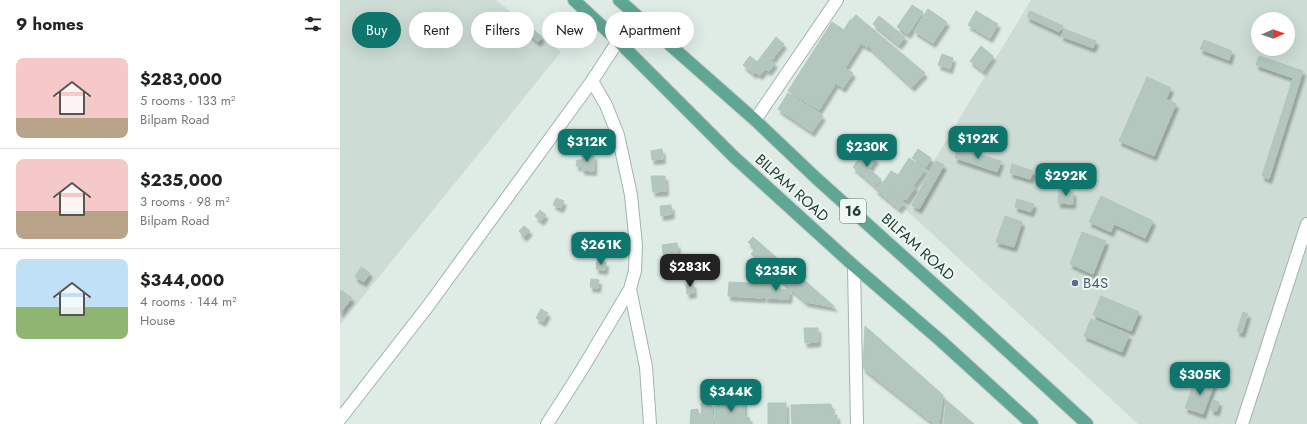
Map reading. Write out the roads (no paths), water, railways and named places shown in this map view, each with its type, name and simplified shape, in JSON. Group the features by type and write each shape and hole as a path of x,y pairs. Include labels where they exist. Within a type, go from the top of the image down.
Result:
{"main road":[{"name":"BILPAM ROAD","path":"574,0 605,29"},
{"name":"BILFAM ROAD","path":"619,0 755,120 816,178 1087,424"},
{"name":"BILPAM ROAD","path":"625,48 733,156 854,266 941,340 1032,424"}],"street":[{"path":"755,120 837,0"},
{"path":"340,419 428,306 592,81 613,48"},
{"path":"547,424 581,372 630,289 635,271 636,245 631,195 618,135 606,105 592,81"},
{"path":"1242,424 1307,224"},
{"path":"854,266 857,424"},
{"path":"630,289 646,368 650,424"}],"place":[{"name":"B4S","path":"1075,283"}]}
